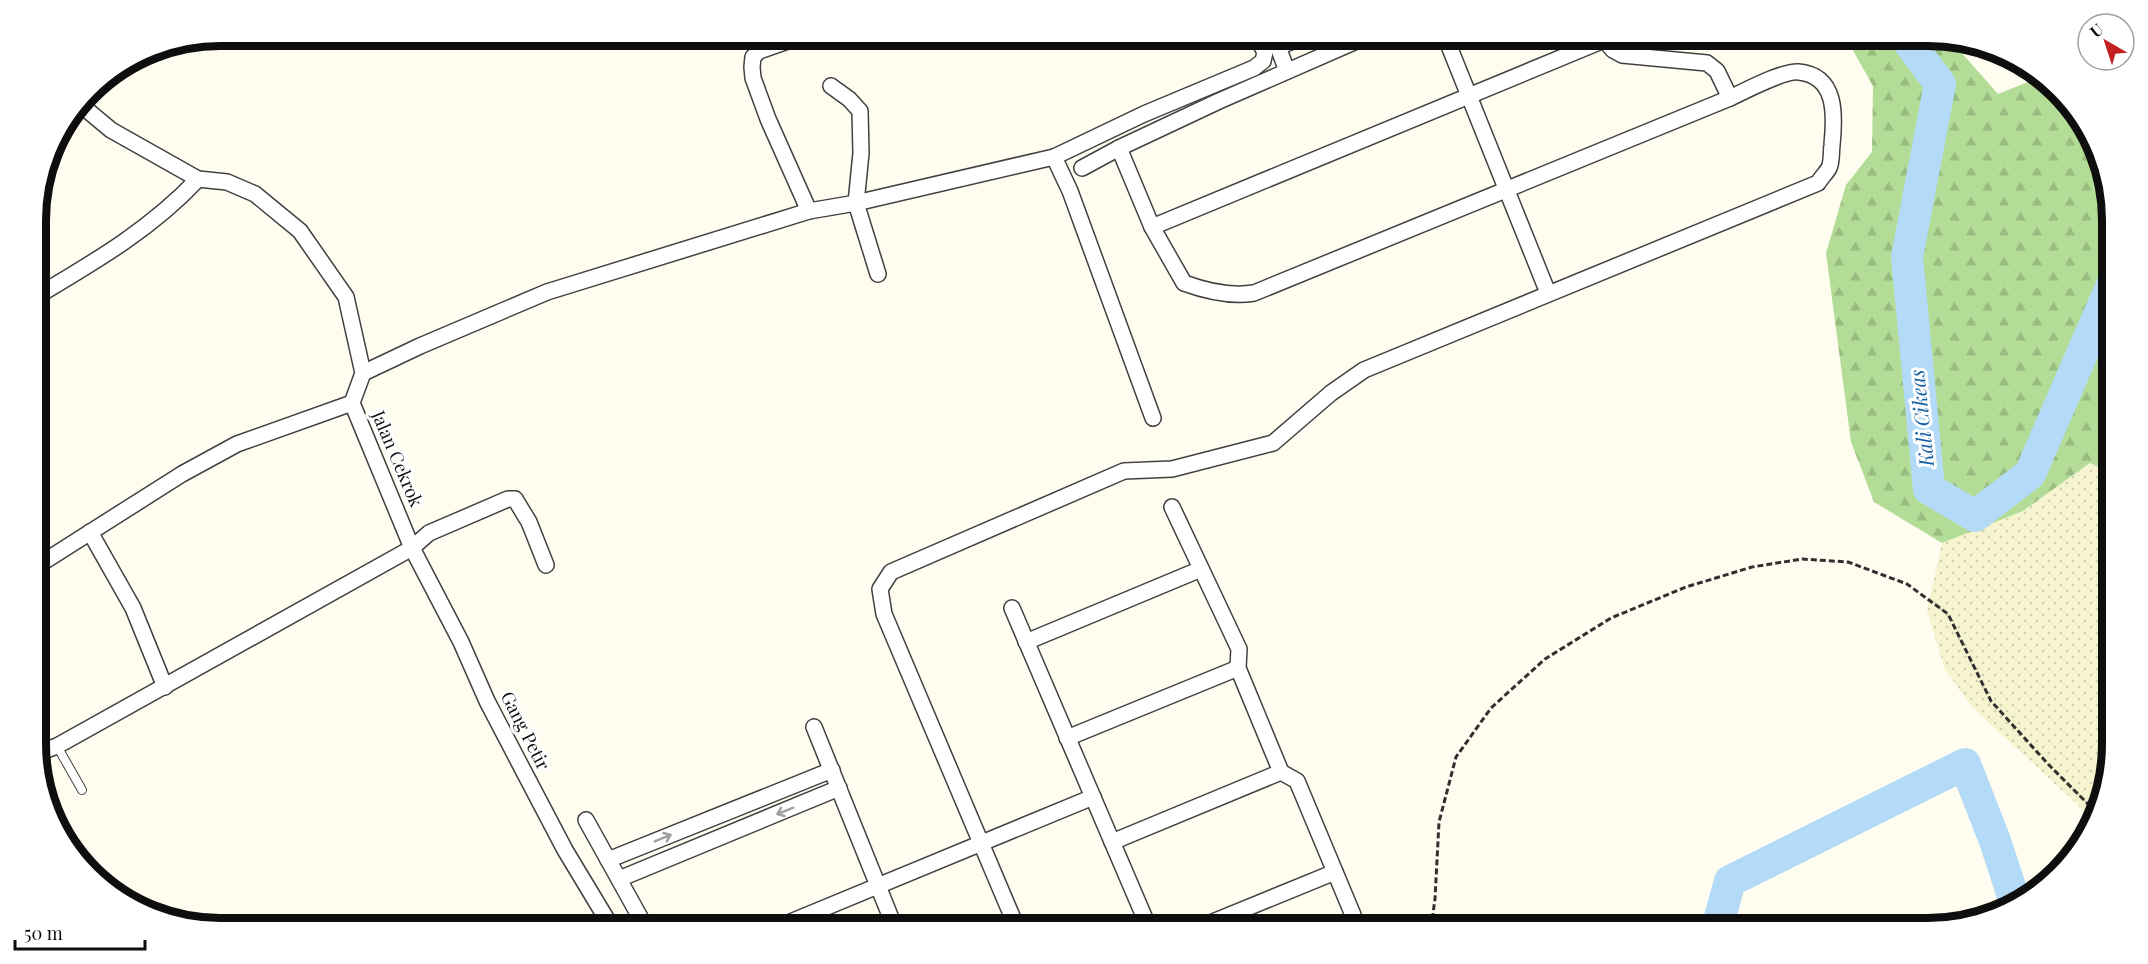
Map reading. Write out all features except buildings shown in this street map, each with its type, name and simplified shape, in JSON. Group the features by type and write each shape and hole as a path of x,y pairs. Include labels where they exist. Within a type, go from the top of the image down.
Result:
{"street":[{"path":"773,46 759,51 753,57 753,78 768,119 809,211"},
{"path":"87,110 111,130 198,179 227,182 255,194 300,231 346,297 363,374 420,346 547,292 809,211 856,203 1053,157 1144,114 1254,68 1263,61 1265,52 1262,46"},
{"path":"1280,46 1278,47 1287,71"},
{"path":"1082,168 1119,148 1287,71 1335,46"},
{"path":"1449,46 1548,293"},
{"path":"1152,227 1584,46"},
{"path":"1609,46 1622,56 1707,63 1717,71 1730,98"},
{"path":"1012,918 884,614 880,589 891,572 1124,471 1172,469 1273,442 1331,393 1364,370 1818,183 1829,167 1835,121 1834,110 1826,87 1816,77 1797,71 1786,73 1254,293 1237,296 1196,288 1184,283 1152,227 1119,148"},
{"path":"831,86 849,99 860,111 861,153 856,203 878,274"},
{"path":"1053,157 1070,191 1153,418"},
{"path":"47,290 148,226 181,198 198,179"},
{"name":"Jalan Cekrok","path":"363,374 352,403 412,548"},
{"path":"47,560 182,474 237,444 352,403"},
{"path":"47,750 165,687 412,548 429,533 508,499 515,499 529,522 546,565"},
{"path":"1172,507 1239,649 1238,668 1281,772 1297,781 1353,915"},
{"path":"90,532 133,608 165,687"},
{"name":"Gang Petir","path":"412,548 461,642 486,701 565,850 606,918"},
{"path":"1026,642 1201,569"},
{"path":"1011,608 1144,917"},
{"path":"1067,738 1238,668"},
{"path":"814,727 891,918"},
{"path":"608,860 832,770"},
{"path":"1112,842 1281,772"},
{"path":"619,879 839,788"},
{"path":"801,918 1093,797"},
{"path":"718,816 726,835"},
{"path":"586,820 640,918"},
{"path":"1224,917 1335,872"}],"lane":[{"path":"57,746 82,790"}],"path":[{"path":"1432,917 1439,822 1456,757 1491,708 1545,659 1611,618 1686,587 1752,567 1802,559 1848,562 1907,584 1948,614 1991,701 2090,806"}],"shaded area":[{"path":"2091,463 2102,468 2102,743 2096,788 2086,813 1973,708 1945,670 1927,611 1942,543 2023,511"}],"green space":[{"path":"1927,46 1959,50 1998,94 2031,81 2066,115 2088,154 2096,176 2102,221 2102,469 2090,463 2023,511 1942,543 1874,502 1851,442 1826,253 1846,185 1872,152 1873,86 1851,47"}],"waterway":[{"name":"Kali Cikeas","path":"1912,46 1940,84 1907,257 1929,489 1975,516 2030,474 2102,308"},
{"name":"Kali Cikeas","path":"1720,917 1730,881 1965,764 1995,841 2013,895"}]}
